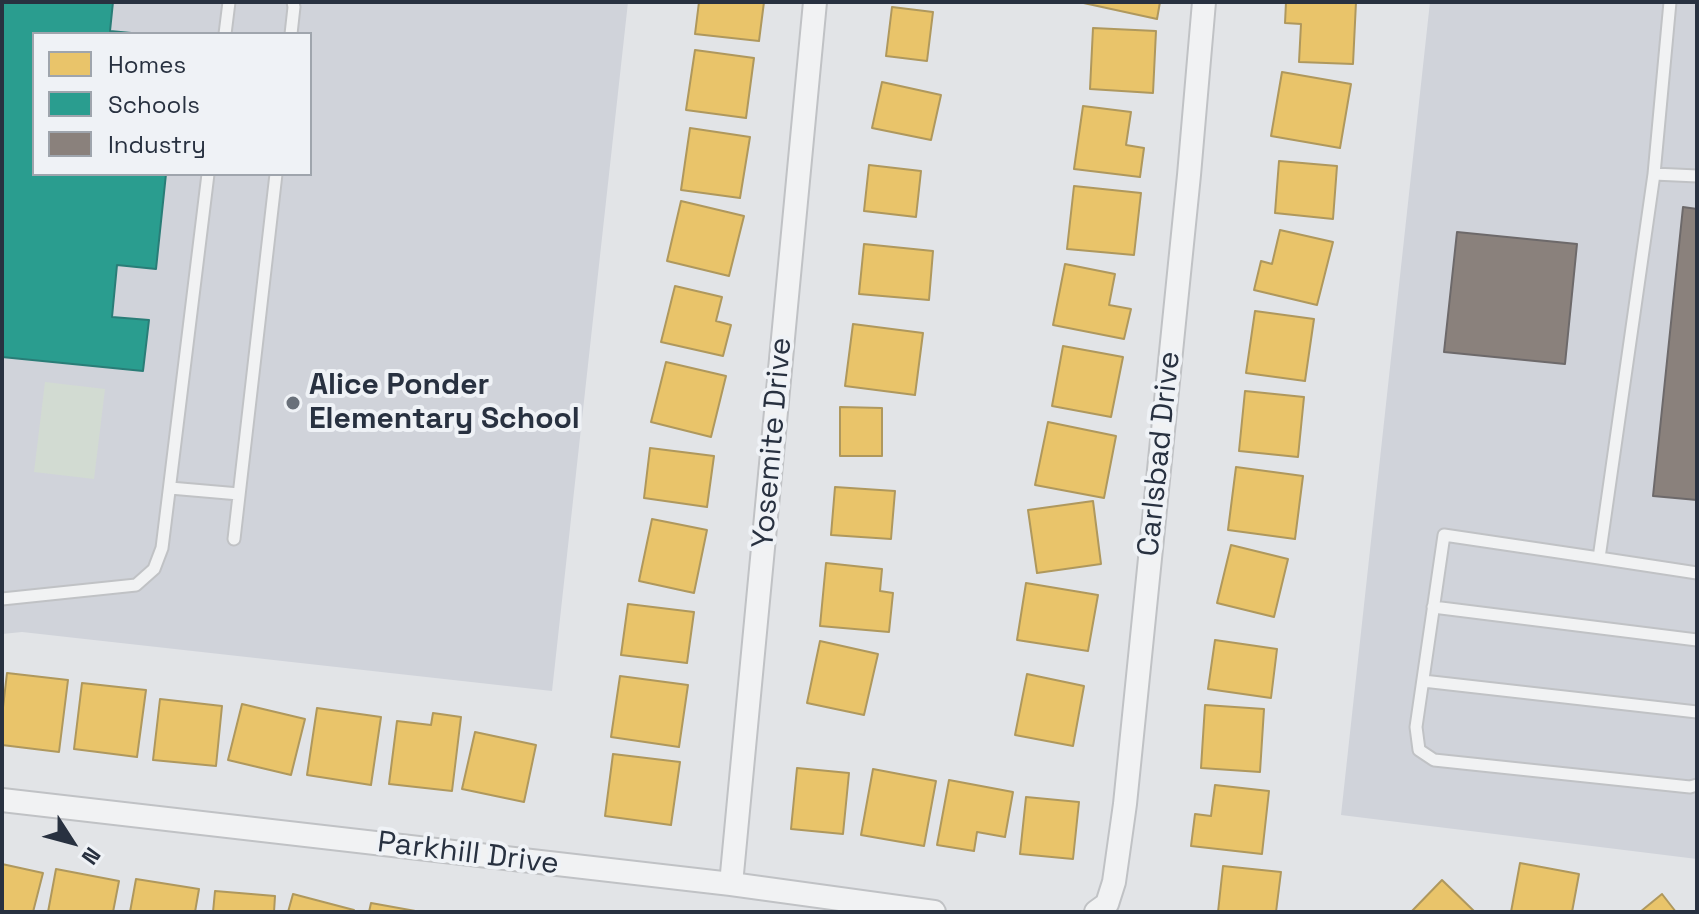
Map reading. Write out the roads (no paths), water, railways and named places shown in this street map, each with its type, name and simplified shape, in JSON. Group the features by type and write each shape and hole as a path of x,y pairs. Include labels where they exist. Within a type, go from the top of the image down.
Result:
{"street":[{"name":"Yosemite Drive","path":"731,884 815,2"},
{"name":"Carlsbad Drive","path":"1102,908 1114,882 1125,804 1204,2"},
{"name":"Parkhill Drive","path":"2,800 731,884 934,912"}],"lane":[{"path":"225,32 229,2"},
{"path":"291,32 293,2"},
{"path":"1599,558 1654,174 1670,2"},
{"path":"1654,174 1697,176"},
{"path":"2,599 136,585 154,569 162,548 208,176"},
{"path":"234,539 276,176"},
{"path":"170,488 239,494"},
{"path":"1697,573 1444,535 1416,727 1419,750 1434,760 1690,787 1697,785"},
{"path":"1433,607 1697,640"},
{"path":"1423,681 1697,712"}],"place":[{"name":"Alice Ponder Elementary School","path":"293,403"}]}
